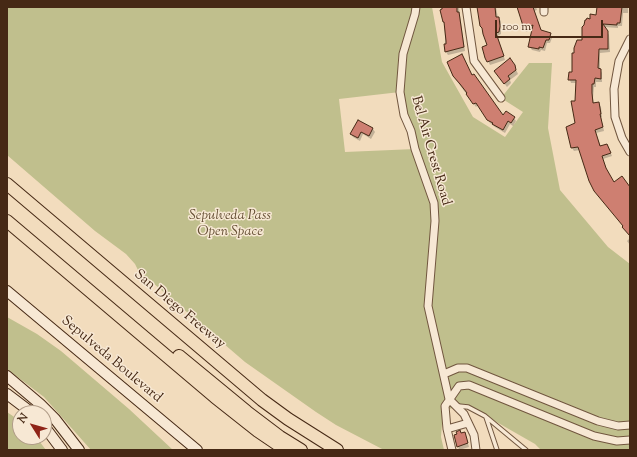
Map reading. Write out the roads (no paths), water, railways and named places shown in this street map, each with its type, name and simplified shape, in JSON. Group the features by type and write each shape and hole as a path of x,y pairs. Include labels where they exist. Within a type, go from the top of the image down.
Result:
{"highway":[{"name":"San Diego Freeway","path":"7,184 262,400 301,428 337,450"},
{"path":"7,221 240,418 286,450"},
{"path":"117,314 133,316 247,412 302,450"}],"main road":[{"name":"Sepulveda Boulevard","path":"7,291 197,450"},
{"path":"7,376 50,414 79,450"},
{"path":"7,394 21,405"},
{"path":"52,437 62,450"}],"street":[{"name":"Bel Air Crest Road","path":"416,7 416,14 402,54 400,92 404,115 411,131 415,149 434,203 435,221 428,306 449,399 445,406 447,429 452,450"},
{"path":"466,7 474,61 501,98"},
{"path":"630,39 619,61 614,89 615,117 622,138 630,152"},
{"path":"444,374 458,368 467,368 598,421 618,426 630,425"},
{"path":"476,450 474,435 464,414 449,399 460,386 469,384 594,436 617,441 630,440"},
{"path":"447,429 468,422"}],"lane":[{"path":"456,406 468,407 485,416 526,450"},
{"path":"485,416 497,450"}],"park label":[{"name":"Sepulveda Pass Open Space","path":"230,226"}]}
